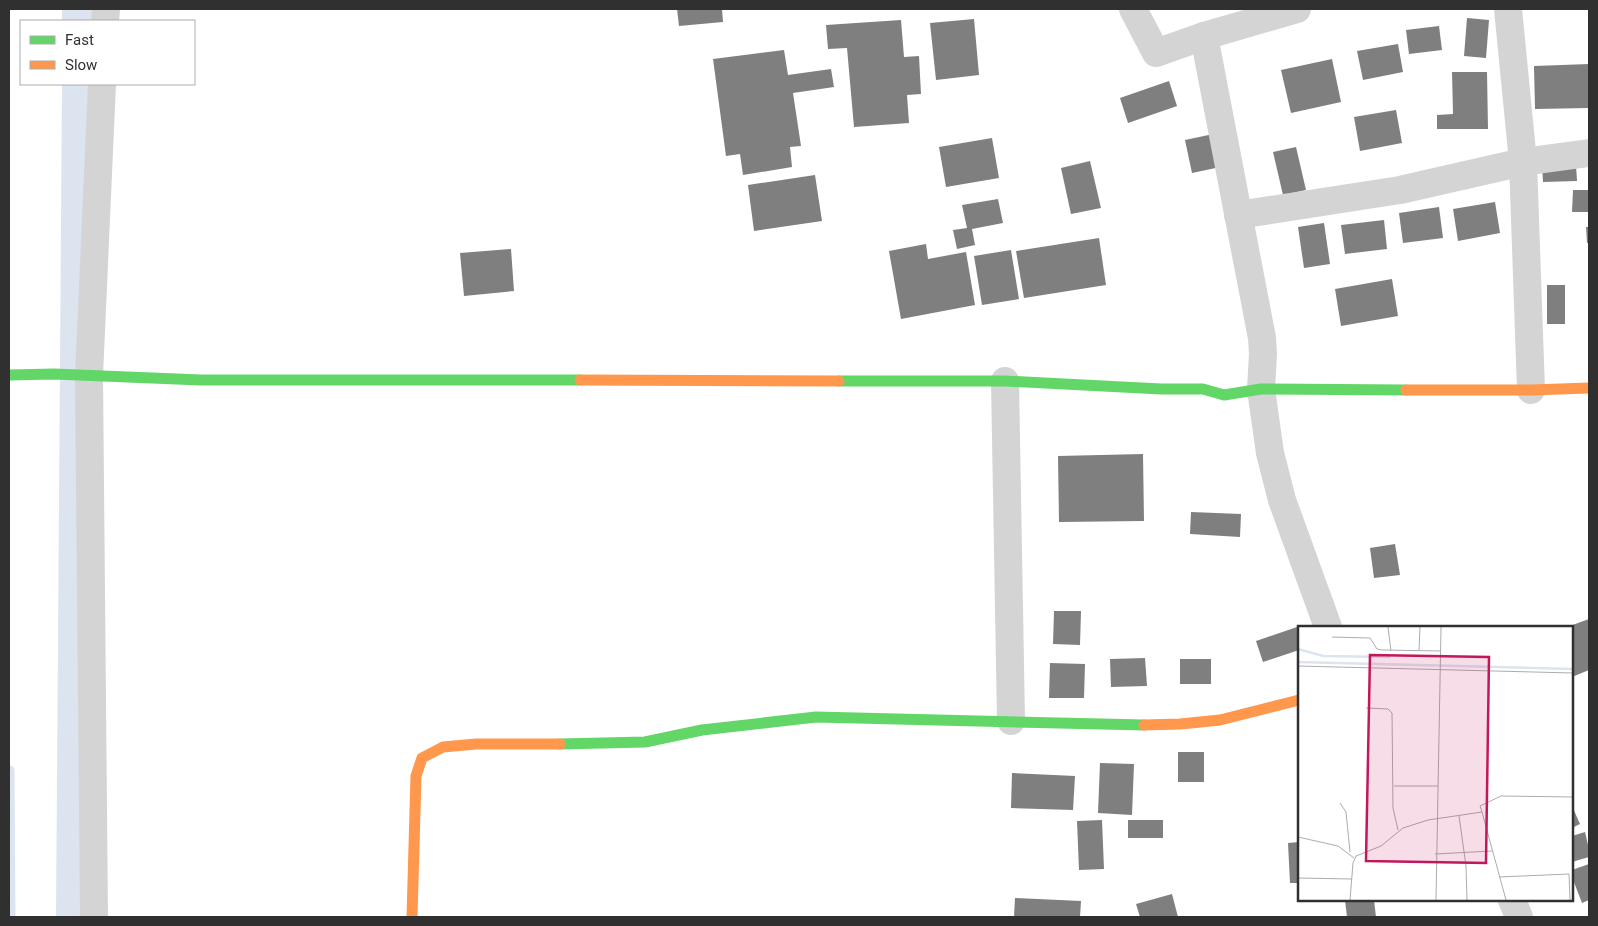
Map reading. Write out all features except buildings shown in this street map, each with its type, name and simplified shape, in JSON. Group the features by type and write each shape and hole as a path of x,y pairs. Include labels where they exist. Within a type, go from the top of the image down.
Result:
{"street":[{"path":"1133,9 1156,53 1204,36 1297,9"},
{"path":"1508,9 1523,162 1531,390"},
{"path":"1204,36 1262,338 1261,389 1270,453 1282,500 1328,626"},
{"path":"94,917 87,376 102,85"},
{"path":"1238,215 1400,190 1523,162 1589,153"},
{"path":"9,375 54,374 201,380 1006,381 1161,389 1203,389 1224,395 1261,389 1531,390 1589,388"},
{"path":"1006,381 1011,721"},
{"path":"412,917 416,776 422,758 443,748 476,744 645,742 702,730 816,717 1126,725 1180,724 1220,720 1298,700"},
{"path":"1512,901 1519,917"}],"waterway":[{"path":"77,9 77,20"},
{"path":"71,917 77,85"},
{"path":"10,770 11,917"}],"traffic: fast":[{"path":"9,375 54,374 201,380 580,380"},
{"path":"839,381 1005,381 1161,389 1203,389 1224,395 1261,389 1406,390"},
{"path":"560,744 645,742 702,730 816,717 1144,725"}],"traffic: slow":[{"path":"580,380 839,381"},
{"path":"1406,390 1589,388"},
{"path":"1144,725 1220,720 1298,700"},
{"path":"412,917 416,776 422,758 443,747 476,744 560,744"}]}
